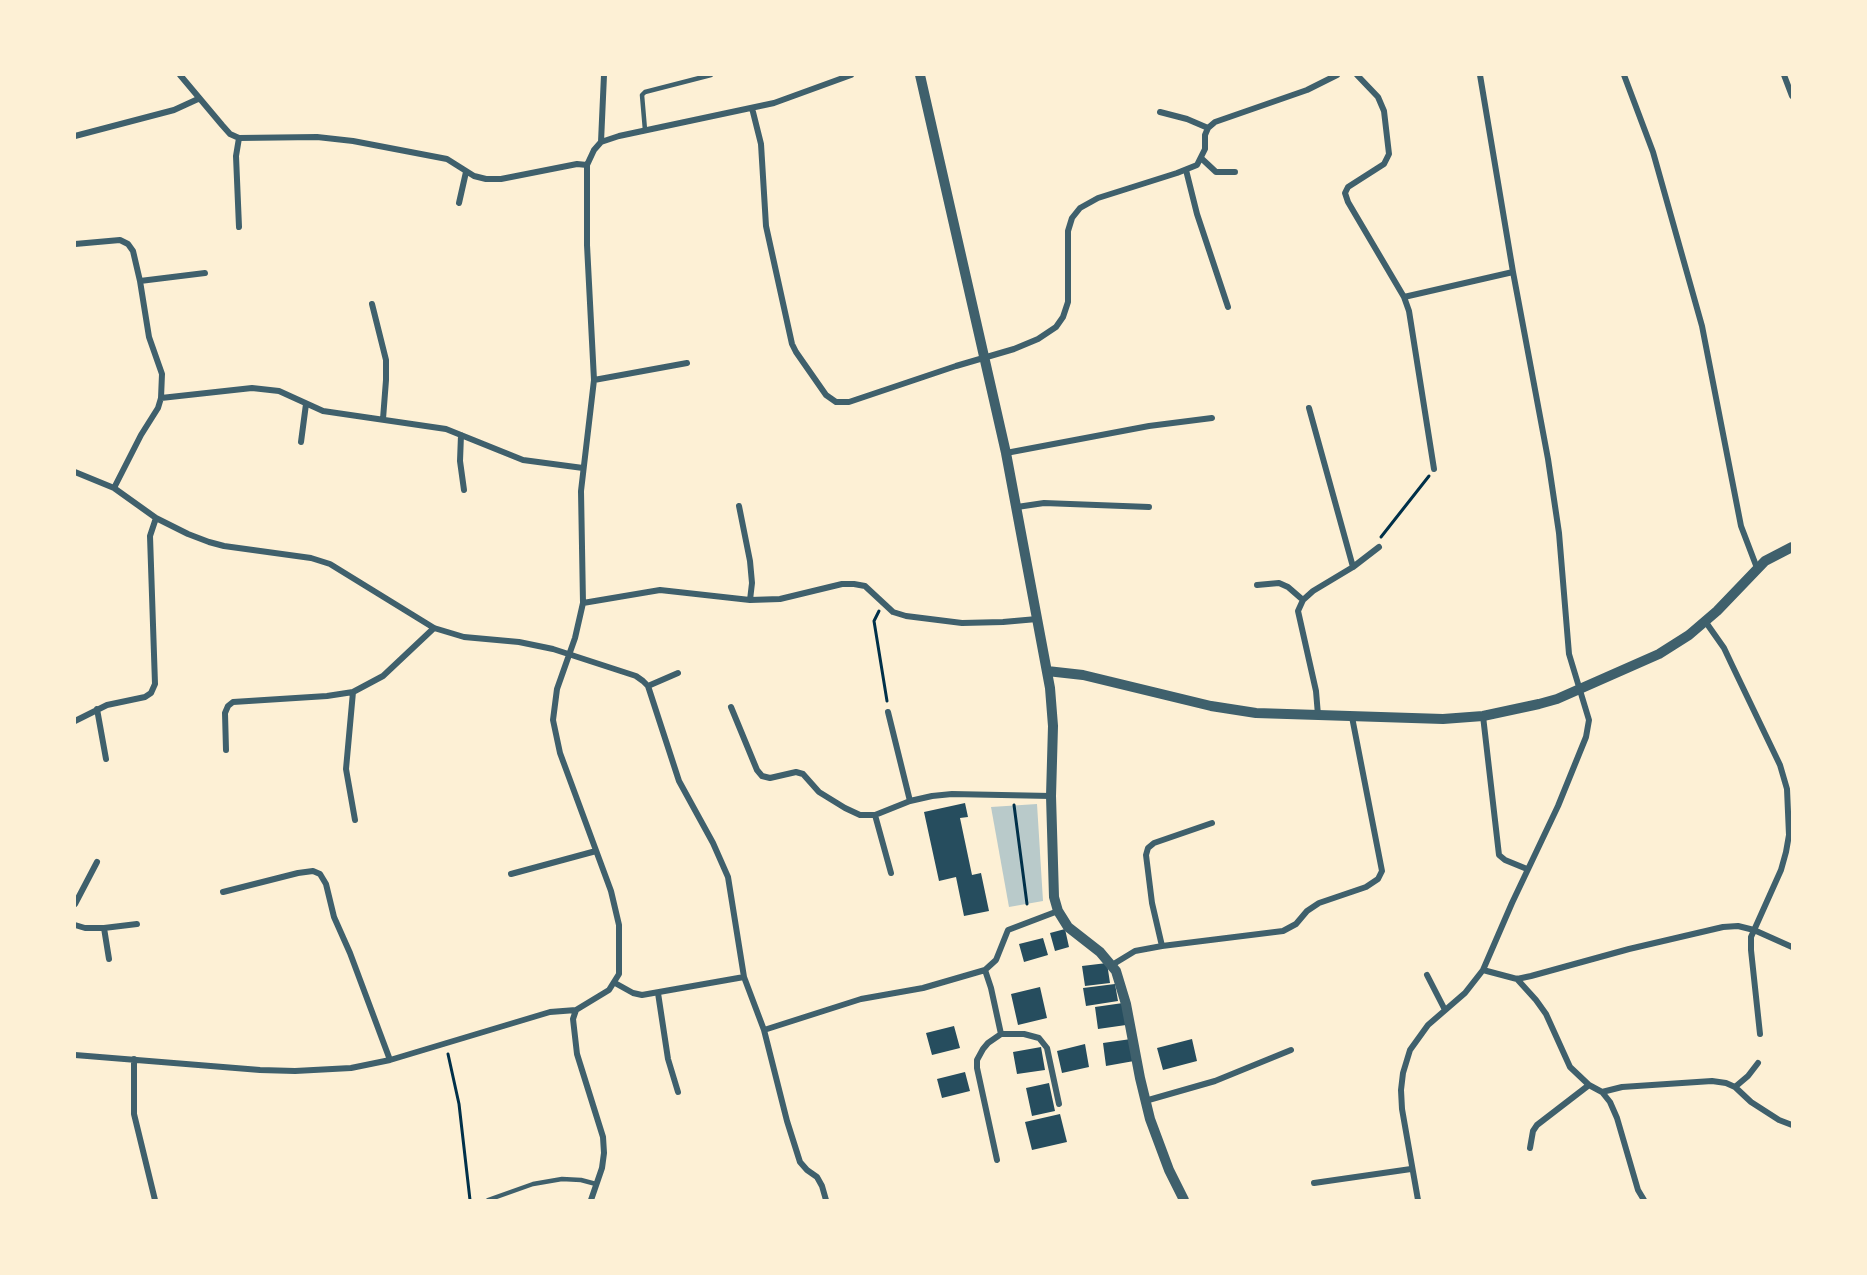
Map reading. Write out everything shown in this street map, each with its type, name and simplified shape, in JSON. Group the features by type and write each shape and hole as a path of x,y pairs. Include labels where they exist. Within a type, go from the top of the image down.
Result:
{"street":[{"path":"180,75 230,134 239,138 317,137 352,141 447,159 466,172 486,179 501,179 563,166 587,165"},
{"path":"601,142 604,75"},
{"path":"75,1055 294,1071 351,1068 390,1060 550,1012 576,1010 602,995 615,983 620,974 621,965 619,925 611,891 560,753 553,720 553,705 557,689 570,654 583,603 580,509 594,380 587,245 587,165 594,150 601,142 645,130 752,108 798,95 851,75"},
{"path":"920,75 1006,453 1047,671 1053,726 1052,883 1058,911 1068,927 1100,952 1112,965 1119,980 1126,1004 1145,1101 1169,1170 1184,1200"},
{"path":"752,108 761,144 766,226 792,344 826,395 836,402 849,402 1014,349 1038,339 1056,327 1063,317 1068,302 1068,231 1072,218 1080,208 1098,198 1197,165 1202,158 1208,128 1215,122 1307,90 1337,75"},
{"path":"1357,75 1378,97 1384,111 1389,154 1384,165 1348,187 1346,193 1348,202 1404,297 1434,469"},
{"path":"1418,1200 1402,1109 1403,1073 1410,1050 1419,1035 1465,993 1483,970 1527,869 1558,806 1586,737 1589,720 1569,654 1559,533 1548,459 1513,272 1480,75"},
{"path":"1624,75 1653,152 1702,326 1741,526 1758,568"},
{"path":"1784,75 1792,96"},
{"path":"75,136 174,110 198,99"},
{"path":"1160,112 1187,119 1208,128"},
{"path":"239,138 236,156 239,227"},
{"path":"1202,158 1216,172 1236,172"},
{"path":"1186,170 1197,214 1228,307"},
{"path":"459,203 466,172"},
{"path":"75,244 113,240 120,240 128,244 136,260 149,337 162,374 158,408 141,435 114,488"},
{"path":"1404,297 1513,272"},
{"path":"140,281 205,273"},
{"path":"372,304 386,360 383,419"},
{"path":"594,380 687,363"},
{"path":"160,398 252,388 279,391 323,411 429,425 462,435 523,460 583,468"},
{"path":"301,442 306,404"},
{"path":"1309,408 1353,567"},
{"path":"1006,453 1149,426 1212,418"},
{"path":"462,435 460,461 464,490"},
{"path":"75,472 114,488 156,518 188,534 224,546 311,558 330,564 434,628 464,637 519,642 570,654 636,676 648,686 679,781 713,843 728,877 744,977 764,1030 797,1153 807,1170 817,1177 822,1185 826,1200"},
{"path":"1017,507 1044,503 1149,507"},
{"path":"739,506 750,561 752,583 750,600"},
{"path":"75,721 107,705 145,697 151,693 154,684 150,536 156,518"},
{"path":"1318,716 1316,691 1298,611 1303,600 1313,591 1353,567 1379,547"},
{"path":"1047,671 1083,675 1231,710 1256,713 1443,719 1483,716 1539,704 1581,690 1659,654 1689,635 1739,590 1758,568 1775,555 1792,547"},
{"path":"1257,585 1279,583 1288,587 1303,600"},
{"path":"583,603 660,590 750,600 780,599 842,584 854,584 865,586 893,612 906,616 962,623 1037,619"},
{"path":"1705,621 1724,648 1780,765 1787,789 1786,852 1781,870 1754,930 1751,950 1760,1034"},
{"path":"226,750 225,713 233,702 327,696 353,692 383,676 434,628"},
{"path":"648,686 678,673"},
{"path":"353,692 346,769 355,820"},
{"path":"731,707 757,770 762,776 770,778 796,772 803,774 819,792 861,815 875,815 910,801 952,794 1051,796"},
{"path":"97,709 106,759"},
{"path":"888,712 910,801"},
{"path":"1483,716 1499,855 1527,869"},
{"path":"1112,965 1135,951 1162,945 1283,930 1296,924 1307,911 1319,903 1366,887 1378,879 1383,871 1352,717"},
{"path":"875,815 891,873"},
{"path":"1162,945 1152,903 1146,855 1148,848 1154,843 1212,823"},
{"path":"511,874 596,851"},
{"path":"75,904 97,862"},
{"path":"223,892 298,873 313,871 320,874 326,884 334,917 390,1060"},
{"path":"764,1030 861,999 923,988 985,970 996,960 1008,930 1058,911"},
{"path":"75,925 85,928 104,928 137,924"},
{"path":"1483,970 1517,979 1723,927 1738,926 1754,930 1792,947"},
{"path":"104,928 109,959"},
{"path":"985,970 1001,1034"},
{"path":"1427,975 1445,1010"},
{"path":"615,983 633,993 642,995 744,977"},
{"path":"1517,979 1546,1014 1570,1067 1588,1085 1602,1092 1610,1102 1617,1118 1638,1190 1644,1200"},
{"path":"658,993 668,1059 678,1092"},
{"path":"576,1010 574,1030 577,1054 603,1137 603,1161 591,1200"},
{"path":"997,1160 977,1068 977,1060 988,1043 1001,1034 1024,1034 1039,1038 1047,1048 1059,1104"},
{"path":"1145,1101 1215,1081 1291,1050"},
{"path":"134,1059 134,1114 154,1200"},
{"path":"1735,1087 1758,1063"},
{"path":"1602,1092 1622,1087 1712,1081 1725,1083 1735,1087 1751,1102 1779,1120 1792,1125"},
{"path":"1530,1148 1533,1131 1537,1125 1588,1085"},
{"path":"1314,1182 1412,1168"}],"lane":[{"path":"645,130 642,95 645,92 711,75"},
{"path":"488,1200 533,1184 562,1179 596,1184"}],"path":[{"path":"1379,547 1381,537 1391,522 1434,469"},
{"path":"885,605 877,613 874,621 888,712"},
{"path":"1014,806 1027,904"},
{"path":"446,1043 459,1104 470,1200"}],"shaded area":[{"path":"1037,804 1043,901 1009,907 991,807"}],"building":[{"path":"965,803 968,817 960,818 972,875 981,873 989,911 964,916 956,877 939,881 924,812"},
{"path":"1065,929 1069,947 1055,951 1050,933"},
{"path":"1043,938 1048,955 1024,962 1019,944"},
{"path":"1107,963 1110,983 1085,986 1082,966"},
{"path":"1115,984 1118,1001 1086,1006 1083,988"},
{"path":"1040,987 1047,1018 1018,1025 1011,994"},
{"path":"1123,1003 1126,1025 1098,1029 1095,1007"},
{"path":"954,1026 960,1048 932,1055 926,1033"},
{"path":"1131,1039 1134,1061 1106,1066 1103,1043"},
{"path":"1192,1039 1197,1061 1163,1070 1157,1048"},
{"path":"1085,1044 1089,1067 1062,1073 1057,1051"},
{"path":"1041,1047 1045,1070 1017,1074 1013,1052"},
{"path":"965,1072 970,1091 942,1098 937,1079"},
{"path":"1049,1083 1055,1111 1032,1116 1026,1088"},
{"path":"1060,1114 1067,1142 1032,1150 1025,1122"}]}
